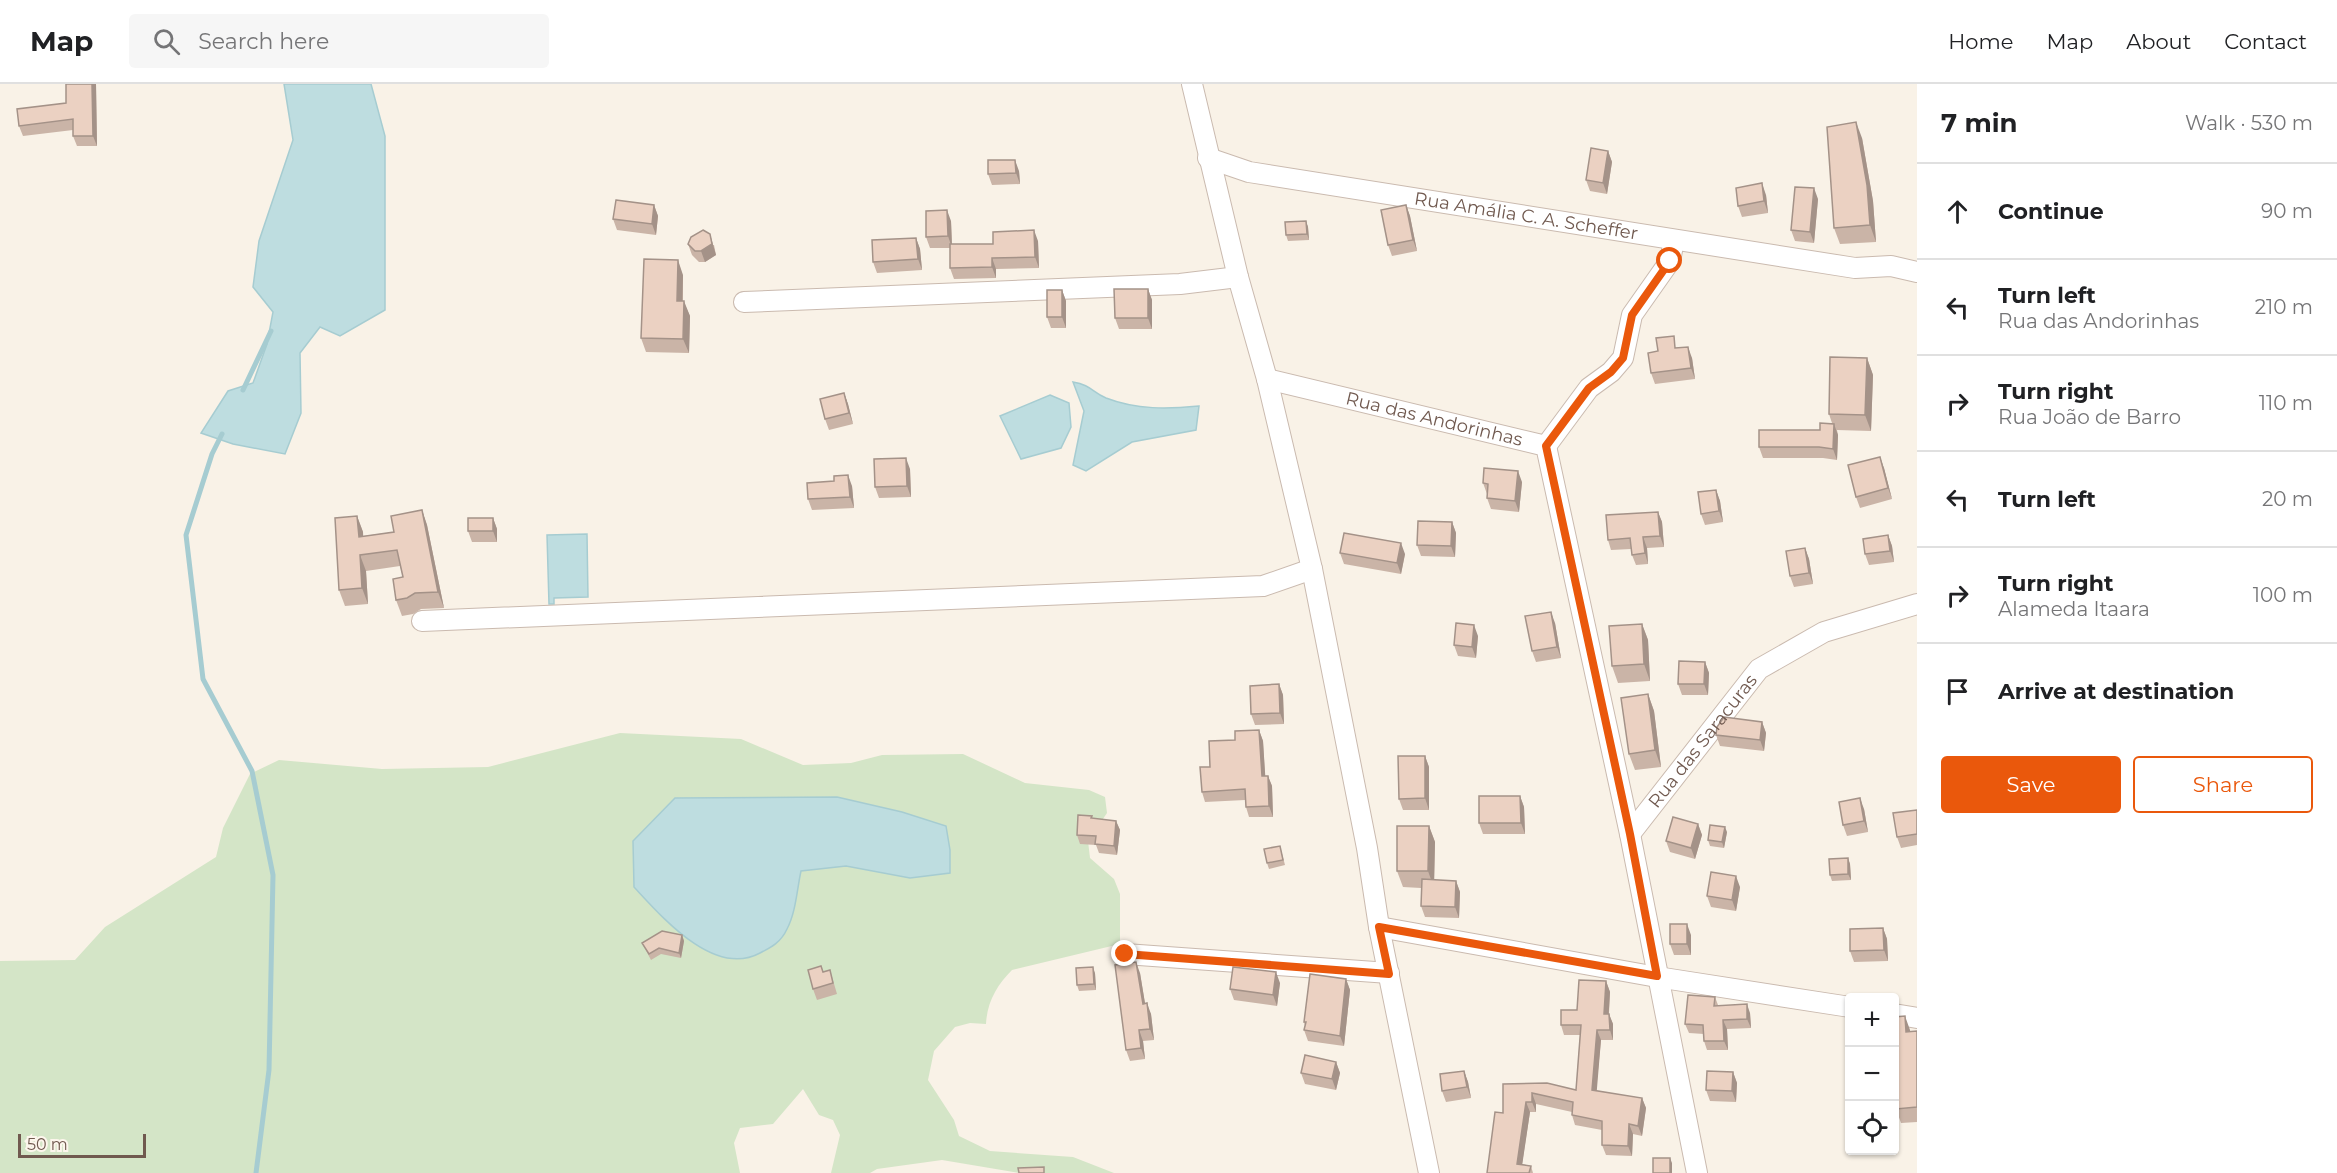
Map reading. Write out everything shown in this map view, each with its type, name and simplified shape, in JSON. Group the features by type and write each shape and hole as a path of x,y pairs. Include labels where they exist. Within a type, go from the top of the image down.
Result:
{"street":[{"path":"1192,84 1208,158 1267,379 1312,568 1365,836 1379,927 1430,1173"},
{"name":"Rua Amália C. A. Scheffer","path":"1208,158 1249,172 1855,268 1891,266 1917,272"},
{"path":"1546,446 1589,388 1611,372 1623,358 1632,315 1670,261 1674,240"},
{"path":"744,302 1180,284 1238,277"},
{"name":"Rua das Andorinhas","path":"1267,379 1546,446 1630,834 1697,1173"},
{"path":"422,621 1263,586 1312,568"},
{"name":"Rua das Saracuras","path":"1630,834 1759,669 1824,632 1917,604"},
{"path":"1379,927 1845,1006"},
{"path":"1125,954 1389,974"},
{"path":"1899,1015 1917,1018"}],"green space":[{"path":"620,733 741,739 803,765 851,763 882,755 963,754 1025,783 1089,790 1105,797 1107,813 1088,841 1090,858 1114,879 1120,894 1120,944 1012,970 994,994 988,1008 986,1024 970,1023 955,1027 934,1051 928,1080 954,1120 959,1136 990,1151 1073,1157 1114,1173 1019,1173 942,1160 877,1169 870,1173 831,1173 840,1135 833,1120 819,1115 803,1089 773,1124 740,1128 734,1143 740,1173 0,1173 0,961 75,960 105,927 216,857 223,828 250,774 279,760 382,769 488,767"}],"water":[{"path":"284,84 371,84 385,136 385,310 340,336 320,327 300,353 301,413 285,454 233,444 201,433 228,391 253,383 267,344 273,312 253,287 259,241 293,140"},
{"path":"1073,382 1088,387 1106,398 1129,405 1164,408 1199,406 1196,430 1132,442 1086,471 1073,465 1084,411"},
{"path":"1050,395 1069,403 1071,427 1061,448 1021,459 1000,416"},
{"path":"587,534 588,597 554,598 554,604 549,604 547,535"},
{"path":"837,797 902,812 946,826 950,850 950,873 910,878 846,866 801,871 796,900 785,934 768,949 743,959 725,957 707,951 690,941 634,887 633,841 675,798"}],"building":[{"path":"66,84 92,84 93,136 73,136 73,119 19,126 17,109 66,103"},
{"path":"1856,122 1867,185 1870,225 1834,228 1827,127"},
{"path":"1591,148 1608,151 1603,183 1586,180"},
{"path":"988,160 1015,160 1016,173 988,174"},
{"path":"1762,183 1764,201 1738,206 1736,188"},
{"path":"1795,187 1814,188 1810,232 1791,230"},
{"path":"616,200 654,205 652,224 613,219"},
{"path":"1406,205 1413,240 1388,245 1381,210"},
{"path":"947,210 948,236 926,237 926,211"},
{"path":"1306,221 1307,234 1286,235 1285,222"},
{"path":"703,230 710,234 712,244 701,251 695,251 688,244 691,237"},
{"path":"1034,230 1035,257 992,258 992,267 950,268 950,244 993,244 993,232"},
{"path":"916,238 918,259 873,262 872,240"},
{"path":"644,259 678,260 677,301 684,301 683,339 641,338"},
{"path":"1114,289 1148,289 1148,318 1115,318"},
{"path":"1047,290 1062,290 1062,317 1047,317"},
{"path":"1674,336 1675,348 1688,347 1691,368 1651,373 1648,353 1658,351 1656,338"},
{"path":"1830,357 1867,358 1865,415 1829,414"},
{"path":"844,393 849,413 825,419 820,399"},
{"path":"1820,423 1834,424 1833,449 1759,447 1759,430 1820,430"},
{"path":"1880,457 1888,488 1856,497 1848,465"},
{"path":"906,458 907,486 875,487 874,459"},
{"path":"1484,468 1518,471 1515,501 1487,498 1488,484 1483,483"},
{"path":"848,475 850,497 808,499 807,483 834,481 834,476"},
{"path":"1716,490 1719,511 1701,514 1698,492"},
{"path":"422,510 438,592 415,593 407,598 396,600 393,579 403,577 397,550 360,555 362,588 339,590 335,518 357,516 359,537 394,532 391,516"},
{"path":"1658,512 1660,536 1643,537 1645,553 1632,555 1630,538 1608,540 1606,515"},
{"path":"468,518 493,518 493,531 468,531"},
{"path":"1418,521 1452,522 1451,546 1417,545"},
{"path":"1344,533 1401,543 1397,563 1340,553"},
{"path":"1888,535 1890,551 1865,554 1863,539"},
{"path":"1805,548 1809,573 1790,576 1786,551"},
{"path":"1551,612 1557,647 1532,651 1525,616"},
{"path":"1456,623 1474,625 1472,647 1454,645"},
{"path":"1642,624 1644,664 1612,666 1609,626"},
{"path":"1679,661 1705,662 1704,684 1678,684"},
{"path":"1279,684 1280,713 1251,714 1250,686"},
{"path":"1648,694 1655,750 1629,754 1621,698"},
{"path":"1724,717 1762,722 1760,740 1716,735 1717,727"},
{"path":"1259,730 1262,776 1268,776 1269,806 1246,807 1245,789 1202,792 1200,767 1210,767 1209,741 1235,740 1235,731"},
{"path":"1398,756 1425,756 1425,798 1399,799"},
{"path":"1479,796 1520,796 1521,823 1479,823"},
{"path":"1860,798 1864,821 1843,825 1839,802"},
{"path":"1917,810 1917,834 1897,837 1893,813"},
{"path":"1078,815 1116,821 1114,846 1095,844 1096,836 1077,835"},
{"path":"1673,817 1698,824 1691,848 1666,841"},
{"path":"1710,825 1725,827 1722,842 1708,840"},
{"path":"1397,826 1429,826 1428,871 1397,871"},
{"path":"1280,846 1283,860 1267,863 1264,849"},
{"path":"1848,858 1848,874 1830,875 1829,859"},
{"path":"1711,872 1736,876 1732,900 1707,896"},
{"path":"1422,879 1456,881 1455,907 1421,906"},
{"path":"1670,924 1687,924 1687,944 1670,944"},
{"path":"1883,928 1884,950 1850,951 1850,929"},
{"path":"662,931 682,935 679,953 659,948 649,954 642,943"},
{"path":"1136,962 1143,1004 1147,1003 1150,1029 1139,1030 1141,1048 1126,1050 1115,965"},
{"path":"821,966 823,972 830,970 833,983 813,989 808,970"},
{"path":"1093,967 1094,984 1077,985 1076,968"},
{"path":"1233,967 1276,972 1273,995 1230,989"},
{"path":"1310,974 1346,979 1340,1036 1304,1030"},
{"path":"1579,980 1606,981 1604,1014 1609,1014 1610,1030 1597,1030 1592,1090 1642,1098 1638,1126 1629,1124 1628,1146 1602,1145 1602,1121 1572,1115 1573,1102 1532,1093 1532,1102 1526,1102 1517,1164 1531,1166 1529,1173 1487,1173 1495,1112 1503,1113 1503,1084 1547,1083 1576,1090 1581,1025 1561,1025 1561,1010 1577,1010"},
{"path":"1688,995 1715,997 1714,1006 1747,1004 1747,1019 1723,1020 1724,1041 1704,1041 1703,1025 1685,1024"},
{"path":"1905,1016 1906,1032 1917,1031 1917,1107 1899,1109 1899,1017"},
{"path":"1305,1055 1336,1062 1332,1079 1301,1073"},
{"path":"1464,1071 1467,1087 1442,1091 1440,1074"},
{"path":"1707,1071 1733,1072 1732,1091 1706,1090"},
{"path":"1653,1158 1670,1158 1670,1173 1653,1173"},
{"path":"1044,1167 1044,1173 1019,1173 1018,1168"}],"waterway":[{"path":"243,390 271,331"},
{"path":"222,434 212,454 186,535 203,679 252,771 273,875 269,1070 256,1173"}],"route":[{"path":"1125,954 1389,974 1379,927 1657,976 1630,834 1546,446 1589,388 1611,372 1623,358 1632,315 1670,261"}]}
